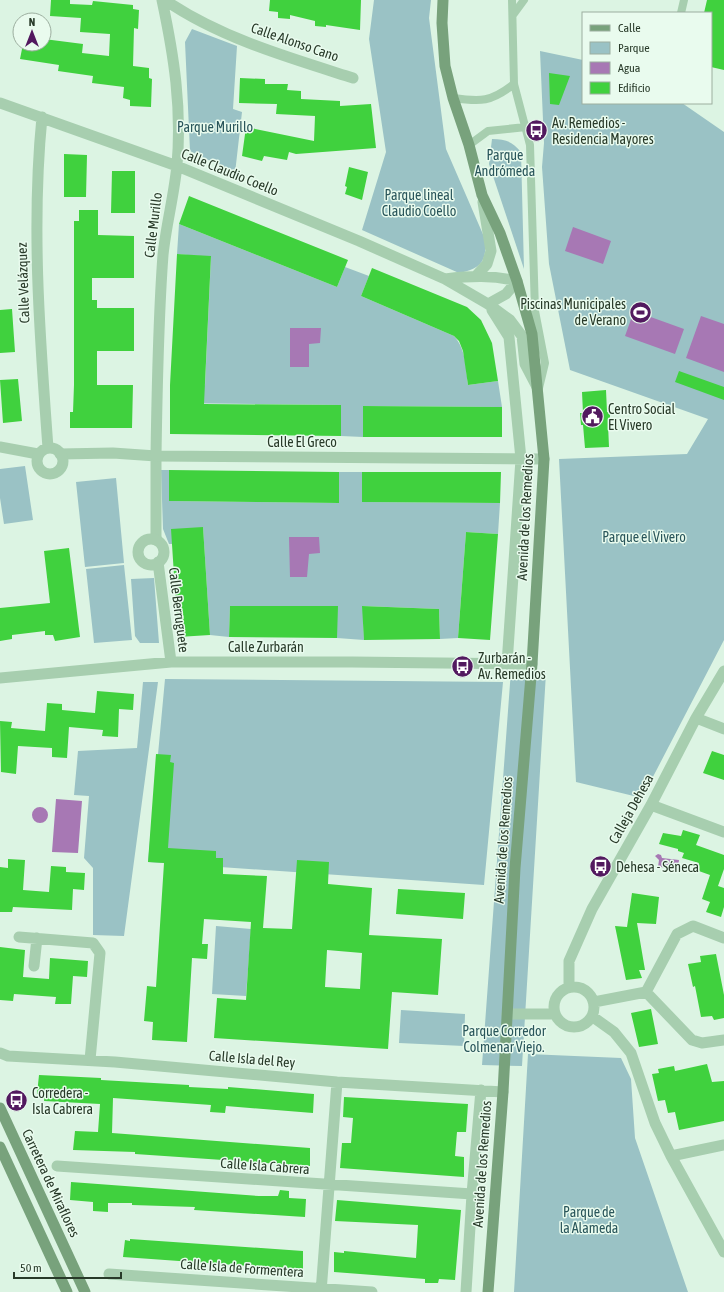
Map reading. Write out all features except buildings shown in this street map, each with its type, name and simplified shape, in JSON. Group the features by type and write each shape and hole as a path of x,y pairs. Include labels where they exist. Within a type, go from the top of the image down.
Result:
{"main road":[{"name":"Avenida de los Remedios","path":"443,0 442,23 445,66 453,98 469,145 482,195 500,233 517,281 532,334 539,391 544,459 532,664 515,868 503,1092 488,1292"},
{"name":"Carretera de Miraflores","path":"0,1108 85,1292"},
{"path":"0,1146 67,1292"}],"street":[{"name":"Calle Alonso Cano","path":"163,0 182,12 268,52 353,78"},
{"name":"Calle Murillo","path":"156,456 161,292 165,234 176,166 178,96 174,54 163,0"},
{"name":"Calle Claudio Coello","path":"0,103 176,166 359,241 445,279"},
{"name":"Calle Velázquez","path":"42,117 37,198 36,280 43,451 36,462 40,470 52,474 56,473 62,466 60,454"},
{"name":"Avenida de los Remedios","path":"476,276 487,264 491,251 482,195"},
{"path":"445,279 496,276 517,281 506,294 488,304"},
{"name":"Avenida de los Remedios","path":"445,279 488,304 510,320 522,336 525,364 539,391"},
{"name":"Avenida de los Remedios","path":"488,304 509,337 521,459 507,664"},
{"path":"0,447 43,451 55,449 60,454"},
{"name":"Calle El Greco","path":"60,454 113,453 156,456 544,459"},
{"path":"156,456 156,540"},
{"path":"148,539 156,540 162,545 164,552 158,562 147,564 143,562 139,555 141,544 148,539"},
{"name":"Calle Berruguete","path":"158,562 171,662"},
{"name":"Calle Zurbarán","path":"0,678 171,662 532,664"},
{"name":"Calleja Dehesa","path":"569,987 569,961 592,909 651,805 696,718 724,671"},
{"path":"696,718 724,729"},
{"path":"651,805 724,832"},
{"path":"646,992 677,934 693,926 724,938"},
{"path":"19,937 93,943 98,948 100,953 90,1060"},
{"path":"34,966 37,938"},
{"path":"569,987 585,989 591,995 594,1002 593,1016 587,1024 578,1028 564,1025 555,1014 554,1003 559,993 569,987"},
{"path":"594,1002 646,992"},
{"path":"646,992 692,1040 702,1043 724,1040"},
{"path":"507,1014 555,1014"},
{"path":"593,1016 614,1032 631,1053 655,1123 671,1156 723,1248"},
{"name":"Calle Isla del Rey","path":"0,1053 8,1056 90,1060 337,1082 503,1092"},
{"path":"321,1291 337,1082"},
{"name":"Avenida de los Remedios","path":"466,1292 472,1194 481,1090"},
{"path":"671,1156 724,1145"},
{"name":"Calle Isla Cabrera","path":"57,1166 472,1194"},
{"name":"Calle Isla de Formentera","path":"109,1274 321,1291 372,1292"}],"lane":[{"path":"512,0 514,84 530,145 535,310 545,363 539,391"},
{"path":"513,16 524,0"},
{"path":"681,12 684,0"},
{"path":"453,98 475,101 498,96 514,84"},
{"path":"469,145 488,131 526,127"}],"green space":[{"name":"Parque lineal Claudio Coello","path":"374,0 431,0 429,18 446,149 485,239 485,253 481,263 473,269 459,273 362,230 386,152 369,39"},
{"name":"Parque Murillo","path":"192,29 237,46 233,109 242,112 235,173 190,151 185,42"},
{"name":"Parque el Vivero","path":"540,51 582,60 582,104 683,104 724,132 724,640 642,798 576,782 559,459 687,454 708,419 570,370 549,264 542,167 544,143"},
{"name":"Parque Andrómeda","path":"492,139 508,141 521,152 524,269 489,164"},
{"path":"179,224 337,287 345,267 369,276 361,296 454,336 463,353 468,385 498,381 502,407 364,406 363,437 341,436 341,405 171,403 205,385 211,257 177,254"},
{"path":"25,466 33,520 4,524 0,498 0,469"},
{"path":"161,470 169,470 169,501 339,503 339,472 362,472 362,502 500,503 498,534 466,532 458,638 440,639 439,609 363,606 364,640 337,638 337,606 230,606 229,637 210,635 203,527 172,544 169,544 163,529"},
{"path":"116,478 124,563 85,567 76,482"},
{"path":"124,565 132,640 94,643 86,569"},
{"path":"154,578 159,643 140,643 135,636 131,579"},
{"name":"Parque Corredor Colmenar Viejo.","path":"511,670 546,673 522,1066 482,1065"},
{"path":"165,679 503,682 484,885 148,862"},
{"path":"143,682 158,682 124,936 93,935 93,868 84,858 89,796 74,795 78,751 137,748"},
{"path":"216,926 251,929 246,996 212,994"},
{"path":"401,1010 465,1014 464,1046 399,1043"},
{"name":"Parque de la Alameda","path":"528,1054 621,1058 631,1079 635,1138 688,1292 514,1292"}],"water":[{"path":"573,227 611,241 603,264 565,251"},
{"path":"634,311 684,329 675,354 625,336"},
{"path":"701,316 724,324 724,372 686,358"},
{"path":"290,328 321,328 320,343 309,344 309,367 290,367"},
{"path":"289,537 319,537 320,553 309,554 307,577 290,577"},
{"path":"56,799 82,801 78,853 52,852"},
{"path":"40,807 46,809 48,815 46,821 40,823 34,821 32,815 34,809"},
{"path":"658,854 661,855 662,858 679,860 678,868 658,867 659,860 655,856"}],"place":[{"name":"Av. Remedios - Residencia Mayores","path":"537,131"},
{"name":"Piscinas Municipales de Verano","path":"641,312"},
{"name":"Centro Social El Vivero","path":"593,417"},
{"name":"Zurbarán - Av. Remedios","path":"463,666"},
{"name":"Dehesa - Séneca","path":"601,867"},
{"name":"Corredera - Isla Cabrera","path":"16,1101"}]}
